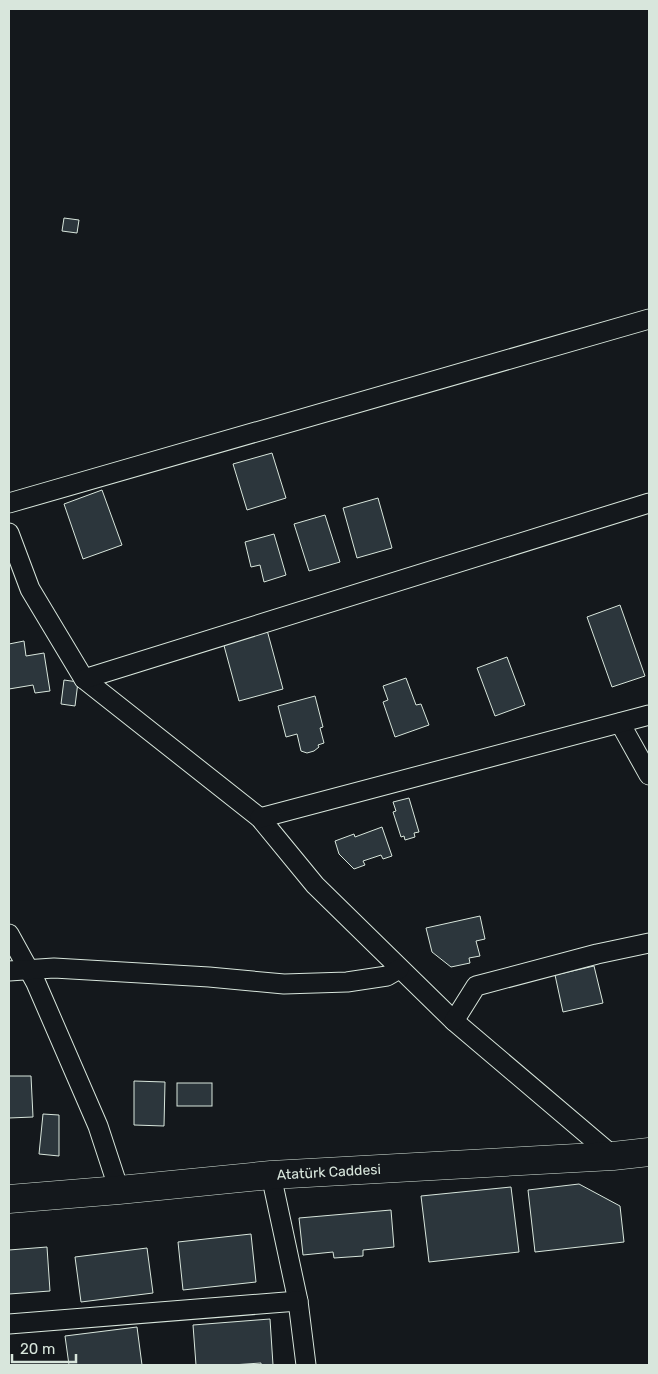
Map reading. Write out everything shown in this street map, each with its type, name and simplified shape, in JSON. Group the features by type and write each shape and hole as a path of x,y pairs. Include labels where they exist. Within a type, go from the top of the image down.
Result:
{"main road":[{"name":"Atatürk Caddesi","path":"9,1199 271,1176 613,1156 649,1152"}],"street":[{"path":"9,503 649,319"},
{"path":"84,679 649,503"},
{"path":"9,533 30,589 84,679 260,818 315,885 399,969 454,1021 613,1156"},
{"path":"260,818 649,715"},
{"path":"620,723 649,775"},
{"path":"9,934 36,983 98,1126 119,1190"},
{"path":"454,1021 476,986 597,954 649,943"},
{"path":"9,971 54,968 135,972 284,984 347,982 387,976 399,969"},
{"path":"271,1176 298,1301 306,1365"},
{"path":"9,1324 298,1301"}],"building":[{"path":"64,218 79,220 77,233 62,231"},
{"path":"272,453 286,498 247,510 233,464"},
{"path":"102,490 122,545 83,559 64,504"},
{"path":"378,498 392,548 357,558 343,508"},
{"path":"325,515 340,562 309,571 294,524"},
{"path":"274,534 286,575 264,582 260,565 251,567 245,542"},
{"path":"620,605 645,676 612,687 587,617"},
{"path":"267,630 283,689 239,701 223,642"},
{"path":"24,641 26,656 44,653 50,691 35,693 33,685 9,689 9,644"},
{"path":"507,657 525,705 495,716 477,668"},
{"path":"406,678 416,705 421,704 429,725 395,737 383,702 388,700 383,686"},
{"path":"64,680 78,682 75,706 61,704"},
{"path":"315,696 323,727 320,728 324,743 318,745 319,747 314,751 307,753 301,751 297,734 286,737 278,706"},
{"path":"409,798 419,832 414,833 415,837 405,840 404,836 401,837 393,812 396,811 393,802"},
{"path":"382,827 392,856 383,859 381,855 363,861 365,865 354,869 339,854 335,841 354,834 355,837"},
{"path":"480,916 485,939 476,941 480,956 469,958 470,963 451,967 432,952 426,928"},
{"path":"594,966 603,1003 563,1012 555,975"},
{"path":"9,1076 31,1076 33,1117 9,1118"},
{"path":"134,1081 165,1082 164,1126 134,1125"},
{"path":"177,1083 212,1083 212,1106 177,1106"},
{"path":"43,1114 59,1115 59,1156 39,1154"},
{"path":"579,1184 620,1206 624,1242 535,1252 528,1190"},
{"path":"511,1187 519,1252 429,1262 421,1196"},
{"path":"391,1210 394,1247 363,1250 363,1256 334,1258 333,1252 303,1255 299,1218"},
{"path":"251,1234 256,1282 183,1290 178,1242"},
{"path":"47,1247 50,1291 9,1294 9,1250"},
{"path":"147,1248 153,1293 81,1302 75,1257"},
{"path":"270,1319 273,1365 261,1365 261,1363 196,1365 193,1325"},
{"path":"137,1327 142,1365 69,1365 65,1336"}]}
